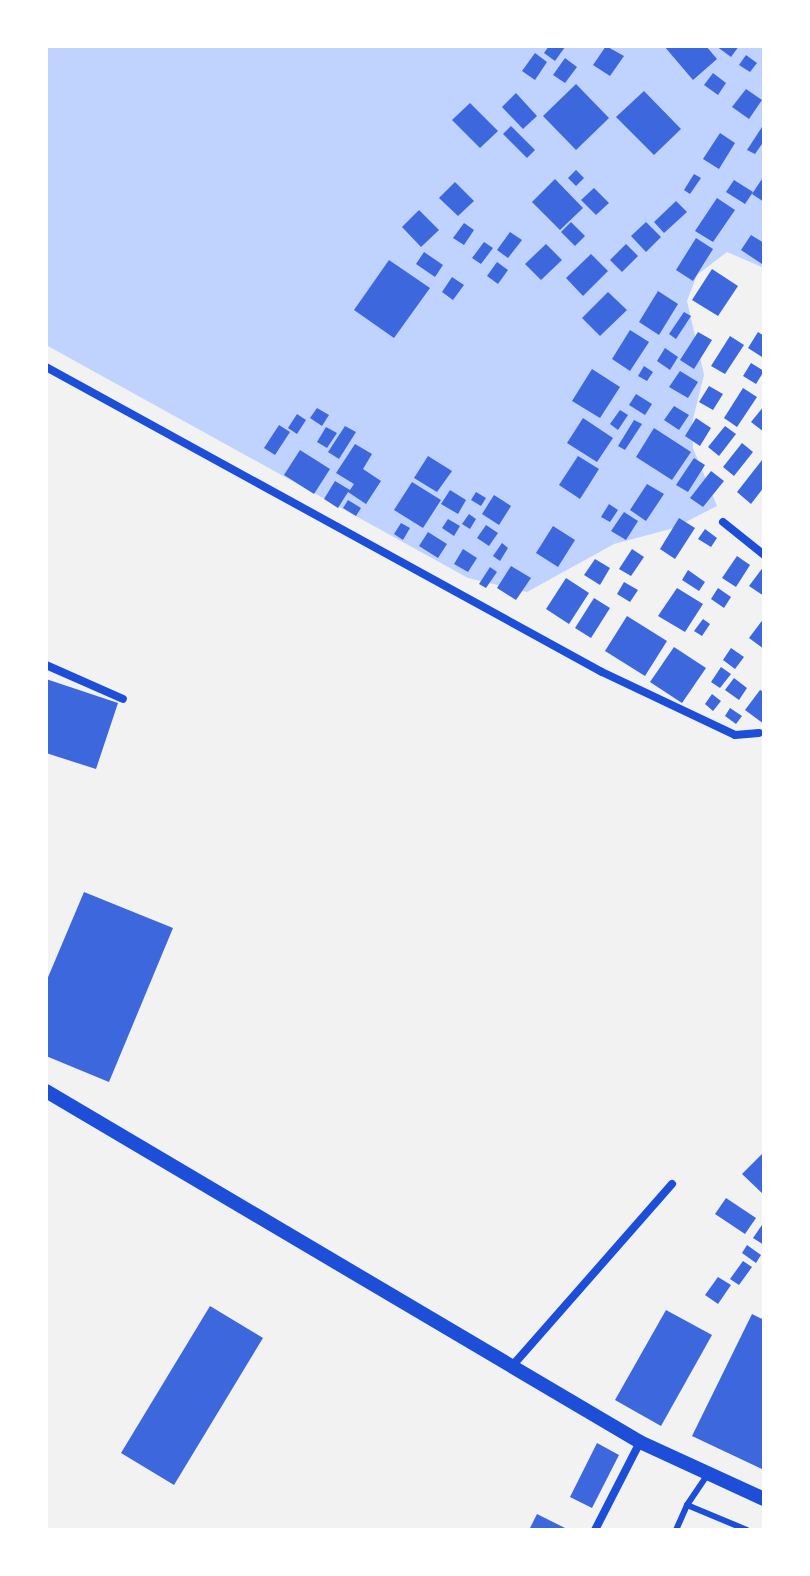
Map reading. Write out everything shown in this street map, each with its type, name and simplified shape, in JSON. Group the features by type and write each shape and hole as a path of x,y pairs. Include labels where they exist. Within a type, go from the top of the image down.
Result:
{"street":[{"path":"46,367 602,672 735,735 759,733"},
{"path":"723,522 764,555"},
{"path":"46,665 123,699"},
{"path":"46,1091 640,1442 706,1477 764,1499"},
{"path":"513,1365 672,1184"},
{"path":"595,1530 640,1442"}],"lane":[{"path":"676,1530 687,1505 706,1477"},
{"path":"687,1505 747,1530"}],"water":[{"path":"46,46 764,46 764,268 727,252 697,275 687,301 704,375 692,423 693,448 717,506 674,528 614,544 527,592 468,578 46,345"}],"building":[{"path":"549,46 565,47 555,61 544,53"},
{"path":"606,46 624,56 610,76 593,65"},
{"path":"664,46 706,46 717,59 693,80"},
{"path":"716,46 739,46 731,57"},
{"path":"535,53 547,62 535,80 522,71"},
{"path":"746,55 757,63 750,72 739,65"},
{"path":"565,58 577,67 565,83 553,75"},
{"path":"713,73 726,83 718,95 704,85"},
{"path":"576,84 609,118 576,150 543,116"},
{"path":"746,89 762,100 749,119 732,107"},
{"path":"644,91 681,129 654,155 616,117"},
{"path":"516,93 537,116 523,129 502,107"},
{"path":"470,103 498,131 480,148 452,120"},
{"path":"511,126 535,150 527,158 503,134"},
{"path":"762,127 764,141 755,154 747,150"},
{"path":"720,133 735,143 719,169 703,159"},
{"path":"576,170 584,178 576,186 568,178"},
{"path":"694,174 701,178 690,194 684,190"},
{"path":"764,176 764,202 752,194"},
{"path":"555,179 583,208 560,230 532,202"},
{"path":"734,180 753,192 745,204 726,192"},
{"path":"455,182 474,201 458,216 439,198"},
{"path":"594,188 609,203 596,215 581,200"},
{"path":"717,198 735,210 713,242 695,231"},
{"path":"676,201 687,212 664,233 654,222"},
{"path":"419,210 439,230 421,247 402,227"},
{"path":"571,222 585,236 575,246 561,232"},
{"path":"646,222 661,237 646,252 631,236"},
{"path":"464,223 474,230 464,245 453,238"},
{"path":"510,232 522,240 508,258 497,250"},
{"path":"751,235 764,243 762,264 741,250"},
{"path":"696,238 713,249 693,281 676,270"},
{"path":"484,242 493,248 481,264 472,258"},
{"path":"546,244 562,260 541,280 525,264"},
{"path":"626,244 638,256 622,272 610,260"},
{"path":"424,252 443,265 435,277 416,264"},
{"path":"591,254 608,271 583,296 566,278"},
{"path":"389,260 430,288 394,338 354,310"},
{"path":"497,262 508,270 498,284 487,276"},
{"path":"712,269 738,286 718,316 692,300"},
{"path":"452,277 464,285 453,300 442,292"},
{"path":"658,291 678,304 659,335 639,322"},
{"path":"608,292 627,310 600,336 582,318"},
{"path":"684,312 691,316 676,339 669,334"},
{"path":"630,330 649,342 630,371 612,359"},
{"path":"698,332 712,340 694,369 680,360"},
{"path":"758,332 764,336 762,357 748,348"},
{"path":"730,336 744,345 725,374 711,366"},
{"path":"665,348 678,357 670,370 657,361"},
{"path":"751,363 764,371 756,384 743,376"},
{"path":"644,366 653,372 647,381 638,376"},
{"path":"592,369 620,387 600,418 572,401"},
{"path":"680,371 698,382 688,398 669,387"},
{"path":"709,386 723,394 713,410 699,402"},
{"path":"743,388 757,397 737,427 724,418"},
{"path":"636,394 652,404 645,415 629,405"},
{"path":"674,406 689,415 679,430 664,420"},
{"path":"764,406 764,432 751,422"},
{"path":"317,408 329,415 322,426 310,418"},
{"path":"620,410 628,415 618,430 610,424"},
{"path":"297,414 306,420 297,434 288,428"},
{"path":"583,418 613,438 597,462 567,443"},
{"path":"696,418 711,428 700,446 685,436"},
{"path":"634,420 642,424 625,450 618,446"},
{"path":"279,425 290,432 275,455 264,448"},
{"path":"345,426 356,432 339,459 328,452"},
{"path":"725,426 736,434 719,456 708,447"},
{"path":"326,427 337,433 327,448 317,442"},
{"path":"654,428 691,452 672,480 636,457"},
{"path":"742,443 753,452 734,476 723,467"},
{"path":"355,444 372,454 363,469 381,481 366,504 348,492 338,508 324,499 335,481 350,490 354,484 336,473"},
{"path":"300,450 330,469 314,494 284,475"},
{"path":"428,456 452,471 437,492 414,478"},
{"path":"578,456 599,469 580,499 559,485"},
{"path":"694,458 705,465 688,492 676,485"},
{"path":"762,460 764,487 751,504 737,492"},
{"path":"711,471 724,481 703,507 690,498"},
{"path":"412,482 441,500 423,528 394,510"},
{"path":"647,484 664,494 646,521 630,510"},
{"path":"450,490 466,500 458,514 441,504"},
{"path":"476,492 486,498 481,506 471,500"},
{"path":"494,495 511,506 499,525 482,514"},
{"path":"348,500 361,508 356,516 343,508"},
{"path":"609,504 618,510 610,522 601,517"},
{"path":"624,512 638,521 626,540 611,531"},
{"path":"469,514 476,519 470,529 462,524"},
{"path":"679,518 695,528 675,559 660,549"},
{"path":"448,519 460,526 454,536 442,528"},
{"path":"401,523 410,528 403,540 394,534"},
{"path":"486,525 498,533 489,546 477,538"},
{"path":"553,526 575,540 558,567 536,553"},
{"path":"705,529 717,538 711,547 698,539"},
{"path":"428,532 447,544 438,558 419,546"},
{"path":"502,543 508,548 500,561 493,556"},
{"path":"463,549 477,558 468,572 454,564"},
{"path":"632,549 644,557 631,576 619,569"},
{"path":"737,556 750,565 736,587 722,578"},
{"path":"595,559 610,568 600,585 584,575"},
{"path":"511,566 531,578 516,600 497,588"},
{"path":"764,566 764,596 749,586"},
{"path":"490,567 497,572 486,588 479,584"},
{"path":"688,570 705,582 699,591 682,580"},
{"path":"566,578 589,593 569,624 546,609"},
{"path":"624,582 638,590 630,602 617,594"},
{"path":"677,588 703,604 685,632 658,616"},
{"path":"718,588 731,597 724,608 711,599"},
{"path":"594,598 610,608 591,638 575,628"},
{"path":"627,616 667,641 645,676 605,651"},
{"path":"764,618 764,649 749,638"},
{"path":"703,619 710,624 702,636 694,631"},
{"path":"674,647 706,668 682,703 650,682"},
{"path":"731,648 744,657 735,669 723,660"},
{"path":"721,667 731,674 720,688 711,682"},
{"path":"734,678 747,688 739,700 725,690"},
{"path":"46,679 118,703 96,769 46,753"},
{"path":"760,690 764,692 764,724 745,710"},
{"path":"712,694 721,701 713,711 705,704"},
{"path":"730,708 742,716 736,724 725,716"},
{"path":"84,892 173,928 109,1082 46,1056 46,982"},
{"path":"764,1152 764,1195 742,1174"},
{"path":"726,1198 756,1218 745,1234 715,1214"},
{"path":"764,1222 764,1245 753,1238"},
{"path":"747,1245 761,1255 756,1263 742,1253"},
{"path":"743,1261 752,1267 739,1285 730,1279"},
{"path":"718,1277 731,1285 718,1304 705,1295"},
{"path":"210,1306 263,1338 174,1485 121,1453"},
{"path":"666,1310 712,1335 661,1426 615,1400"},
{"path":"752,1314 764,1320 764,1470 692,1436"},
{"path":"597,1443 619,1455 592,1508 570,1497"},
{"path":"537,1514 569,1530 529,1530"}]}
